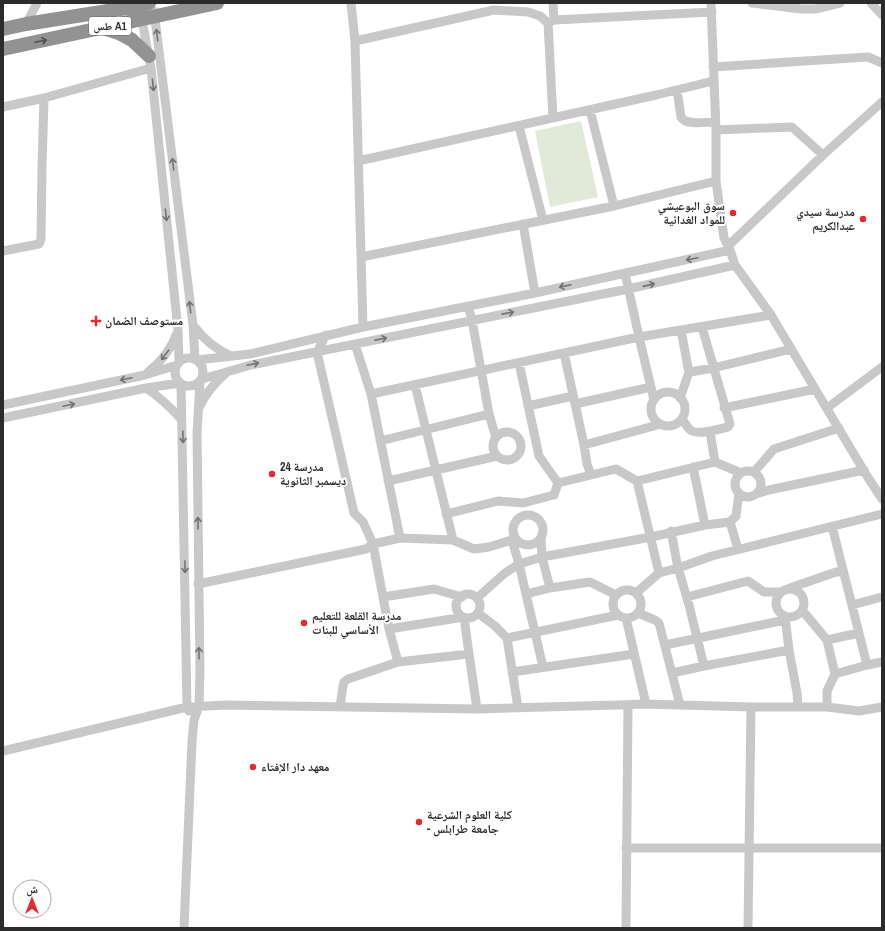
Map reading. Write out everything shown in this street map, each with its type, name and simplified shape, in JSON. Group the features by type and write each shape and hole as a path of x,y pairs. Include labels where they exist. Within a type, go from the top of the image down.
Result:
{"highway":[{"name":"طس A1","path":"3,29 26,24 217,3"},
{"name":"طس A1","path":"3,48 103,28 148,10"},
{"path":"103,28 119,32 132,40 150,62"}],"street":[{"path":"26,24 37,3"},
{"path":"351,3 355,41 363,327"},
{"path":"553,3 551,21 553,118"},
{"path":"752,3 800,10 815,10 840,3"},
{"path":"871,3 882,15"},
{"path":"355,41 494,10 528,12 551,21 712,8 716,181 724,238 735,265 771,315 882,499"},
{"path":"148,10 150,62 178,330 178,364 175,370 175,375 181,384 187,707 194,720"},
{"path":"148,10 193,326 196,360 203,367 204,371 201,380 197,433 200,671 199,706 194,720 184,928"},
{"path":"713,67 868,57 882,63"},
{"path":"3,107 44,98 150,62"},
{"path":"358,161 519,126 713,81"},
{"path":"677,90 681,117 686,122 715,126 792,127 823,155"},
{"path":"3,251 39,244 41,239 44,98"},
{"path":"3,406 145,375 178,364 187,358 196,360 250,354 326,335 534,293 729,248 823,155 882,102"},
{"path":"590,110 614,206"},
{"path":"519,126 543,220"},
{"path":"361,257 614,206 716,181"},
{"path":"523,224 534,293"},
{"path":"3,418 146,388 181,384 189,387 197,385 201,380 251,364 628,290 735,265"},
{"path":"625,273 654,400"},
{"path":"468,306 472,320 489,414 496,438"},
{"path":"370,394 639,337 771,315"},
{"path":"193,326 216,349 231,356"},
{"path":"682,419 692,431 710,432 728,427 730,424 724,408 702,327"},
{"path":"145,375 165,355 178,330"},
{"path":"680,398 689,373 681,330"},
{"path":"326,335 317,352 354,513 363,522 373,544 389,629 398,662"},
{"path":"355,344 370,394 400,538"},
{"path":"689,373 791,349"},
{"path":"564,353 587,464 592,475"},
{"path":"519,363 539,456 558,483"},
{"path":"827,408 882,367"},
{"path":"198,411 213,385 229,370"},
{"path":"415,385 453,540"},
{"path":"528,406 651,387"},
{"path":"146,388 162,399 182,420"},
{"path":"724,408 815,389"},
{"path":"664,393 670,393 675,394 680,398 685,408 682,419 678,423 666,426 656,421 651,411 654,400 658,396 664,393"},
{"path":"51,395 54,408"},
{"path":"380,441 489,414"},
{"path":"584,445 661,424"},
{"path":"754,472 774,449 839,428"},
{"path":"710,432 715,462"},
{"path":"502,433 511,433 518,438 521,446 515,458 506,460 497,456 493,448 496,438 502,433"},
{"path":"388,481 497,456"},
{"path":"558,483 616,469 637,481 715,462 741,473"},
{"path":"693,467 705,525"},
{"path":"756,494 761,487 758,474 749,471 741,473 736,480 736,489 743,495 752,496 769,490 864,470"},
{"path":"637,481 659,573"},
{"path":"446,514 498,501 522,503 554,495 558,483"},
{"path":"477,598 505,573 519,564 542,557 651,537 705,525 730,522 736,516 739,493"},
{"path":"522,503 524,515"},
{"path":"636,593 659,573 678,568 700,559 882,514"},
{"path":"544,667 512,531 516,519 524,515 533,515 540,520 543,528 541,537 542,557 550,588"},
{"path":"730,522 738,549"},
{"path":"832,526 867,665"},
{"path":"671,532 678,568 687,597 704,666"},
{"path":"198,584 366,549 373,544 400,538 453,540 474,549 489,547 514,540 522,544 531,545 541,537"},
{"path":"798,707 785,618 780,614 775,605 777,595 785,589 836,572 843,572"},
{"path":"687,597 748,581 764,592 780,592"},
{"path":"526,594 550,588 590,582 616,595"},
{"path":"383,597 434,588 462,597"},
{"path":"665,644 795,616 802,610 804,600 803,596 799,592 790,588"},
{"path":"507,638 622,616 635,616 641,609 641,600 636,593 628,589 619,592 614,598 613,603 615,612 622,616 634,654 646,704"},
{"path":"389,629 464,617 475,616 478,613 480,605 477,598 465,595 457,603 458,611 464,617 477,709"},
{"path":"852,605 882,597"},
{"path":"802,610 827,640 835,674 828,691 827,707"},
{"path":"478,613 495,626 507,638 518,708"},
{"path":"638,613 659,623 680,705"},
{"path":"827,640 859,634"},
{"path":"672,673 789,650"},
{"path":"340,707 344,682 348,680 398,662 469,654"},
{"path":"512,672 634,654"},
{"path":"835,674 882,662"},
{"path":"187,671 200,671"},
{"path":"3,751 187,707 199,706 477,709 646,704 752,707 827,707 859,711 882,707"},
{"path":"626,928 628,705"},
{"path":"748,928 752,707"},
{"path":"626,848 882,848"}],"green space":[{"path":"581,121 598,197 550,207 535,131"}],"place":[{"name":"سوق البوعيشي للمواد الغدائية","path":"733,213"},
{"name":"مدرسة سيدي عبدالكريم","path":"863,219"},
{"name":"مستوصف الضمان","path":"96,321"},
{"name":"مدرسة 24 ديسمبر الثانوية","path":"272,474"},
{"name":"مدرسة القلعة للتعليم الأساسي للبنات","path":"304,623"},
{"name":"معهد دار الإفتاء","path":"253,767"},
{"name":"كلية العلوم الشرعية - جامعة طرابلس","path":"419,822"}]}
